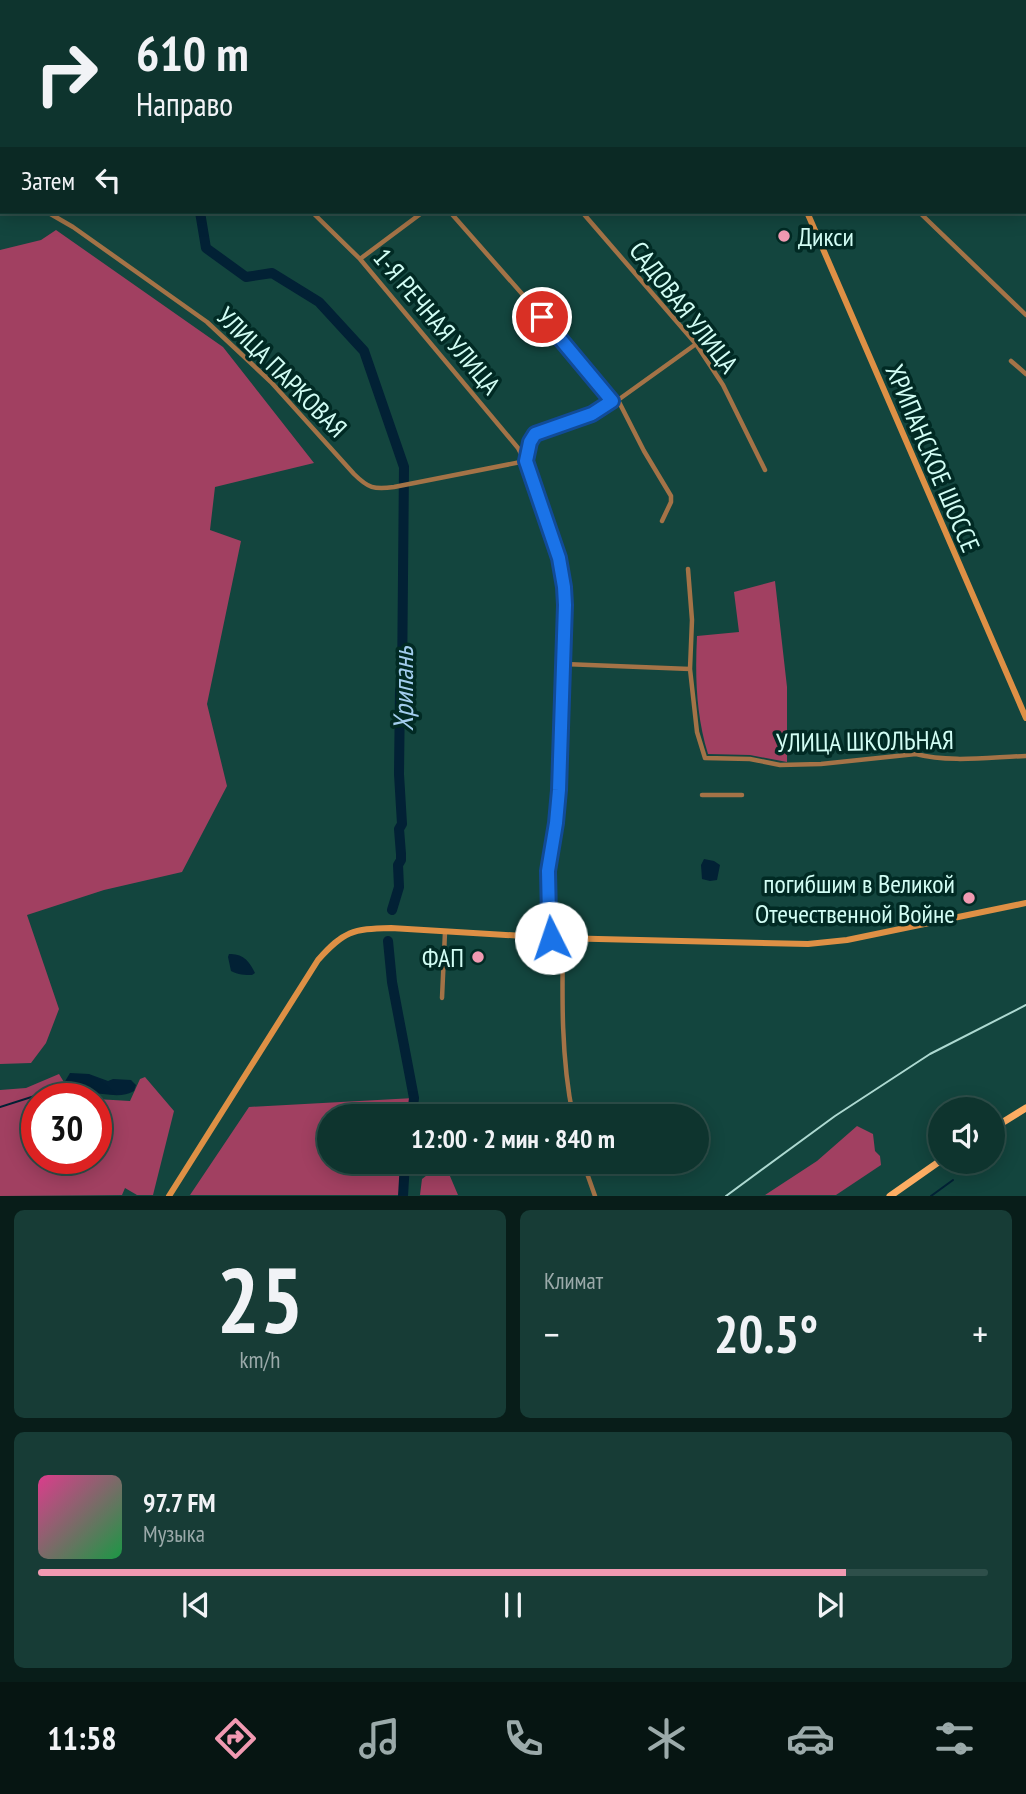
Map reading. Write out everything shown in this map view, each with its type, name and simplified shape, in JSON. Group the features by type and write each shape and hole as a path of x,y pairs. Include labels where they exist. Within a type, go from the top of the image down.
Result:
{"main road":[{"name":"ХРИПАНСКОЕ ШОССЕ","path":"808,214 1026,718"},
{"path":"169,1195 316,965 334,943 350,933 391,928 551,938 827,942 859,938 1026,903"},
{"path":"1005,1121 1026,1108"},
{"path":"890,1195 928,1169"}],"street":[{"name":"УЛИЦА ПАРКОВАЯ","path":"50,214 196,314 271,382 366,486 382,489 526,461"},
{"name":"1-Я РЕЧНАЯ УЛИЦА","path":"314,214 360,259 518,449 526,461 547,518 559,558 565,605 556,823 548,871 551,938"},
{"path":"360,259 421,214"},
{"path":"452,214 615,401 671,496 662,521"},
{"name":"САДОВАЯ УЛИЦА","path":"584,214 696,344 723,385 765,470"},
{"path":"921,214 1026,315"},
{"path":"526,461 530,442 535,434 592,414 696,344"},
{"path":"1011,361 1026,374"},
{"path":"564,664 690,669 692,620 688,569"},
{"name":"УЛИЦА ШКОЛЬНАЯ","path":"690,669 696,732 705,758 750,759 780,765 821,764 916,754 929,758 954,759 1026,756"},
{"path":"702,795 742,795"},
{"path":"442,998 445,932"},
{"path":"563,938 562,1006 571,1104"},
{"path":"587,1174 595,1195"}],"shaded area":[{"path":"56,230 223,347 314,463 215,487 210,530 241,541 207,704 227,786 182,872 104,890 27,915 59,1009 46,1043 31,1063 0,1064 0,250 41,240"},
{"path":"775,581 787,687 787,762 750,755 708,754 697,695 697,636 739,632 734,592"},
{"path":"59,1074 64,1083 38,1083"},
{"path":"145,1077 174,1111 153,1195 137,1195 125,1188 122,1195 0,1196 0,1090 21,1088 21,1174 112,1174 112,1100 130,1101 140,1079"},
{"path":"414,1098 413,1104 317,1104 317,1174 404,1174 403,1195 190,1195 249,1107"},
{"path":"857,1126 873,1134 875,1151 880,1156 881,1165 836,1195 765,1195 817,1161"},
{"path":"428,1174 449,1174 458,1195 420,1195 422,1179"}],"water":[{"path":"704,859 720,865 717,880 702,879 701,865"},
{"path":"229,954 245,959 255,973 244,975 231,971"},
{"path":"70,1073 89,1074 108,1081 131,1080 136,1085 134,1091 124,1095 112,1095 112,1083 64,1083"}],"waterway":[{"name":"Хрипань","path":"200,214 206,248 246,277 272,273 319,302 364,351 404,467 399,774 402,824 399,829 399,887 392,910"},
{"name":"Хрипань","path":"388,941 392,982 413,1104"},
{"path":"0,1107 21,1100"},
{"name":"Хрипань","path":"403,1196 404,1174"},
{"path":"931,1196 953,1180"}],"railway":[{"path":"726,1196 835,1116 930,1054 1026,1005"}],"place":[{"name":"Дикси","path":"784,236"},
{"name":"погибшим в Великой Отечественной Войне","path":"969,898"},
{"name":"ФАП","path":"478,957"}],"route":[{"path":"542,317 612,401 592,414 535,434 530,442 526,461 559,558 565,605 559,790 554,845 548,871 551,938"}]}
